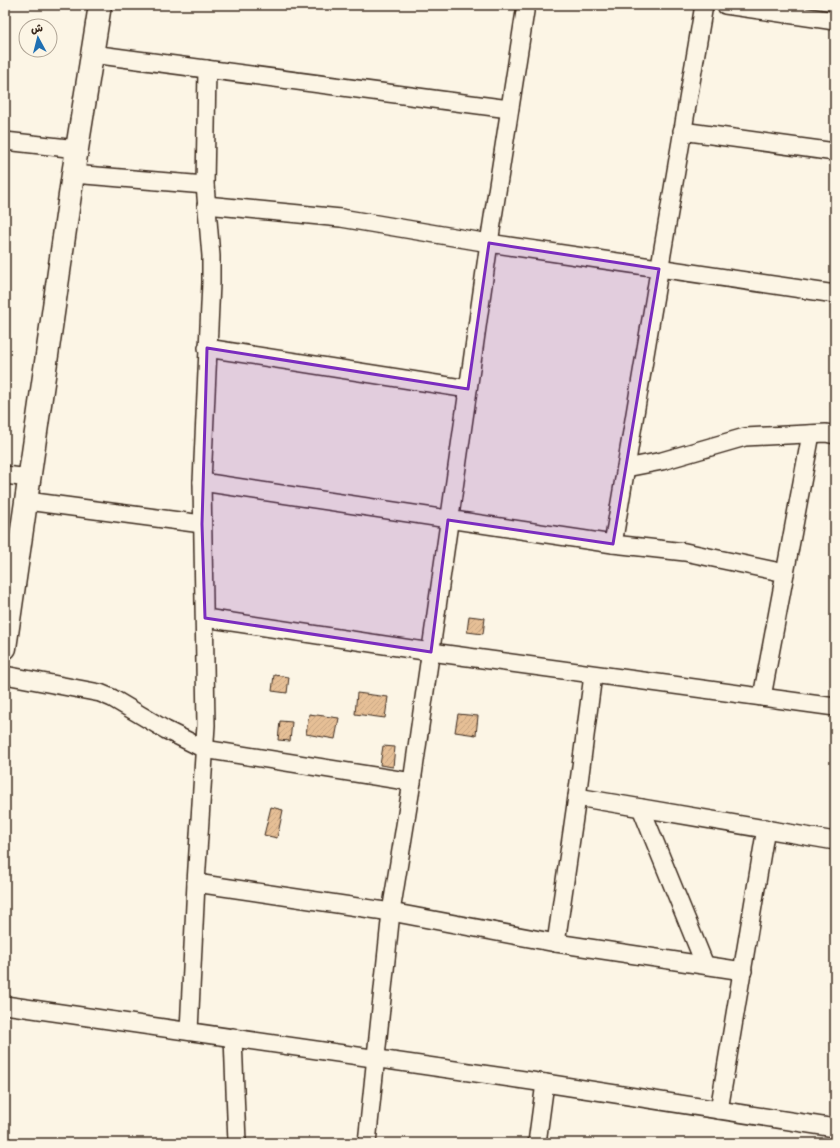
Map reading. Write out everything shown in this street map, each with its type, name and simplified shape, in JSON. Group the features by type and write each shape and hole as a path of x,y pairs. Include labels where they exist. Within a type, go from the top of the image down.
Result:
{"street":[{"path":"5,647 73,174 100,5"},
{"path":"367,1143 392,912 489,242 526,5"},
{"path":"613,544 704,5"},
{"path":"725,5 835,21"},
{"path":"92,54 509,109"},
{"path":"189,1031 196,883 206,725 202,482 211,256 205,185 207,69"},
{"path":"682,131 835,152"},
{"path":"5,140 77,149"},
{"path":"73,174 205,185"},
{"path":"206,204 341,218 659,269 835,294"},
{"path":"207,348 468,389"},
{"path":"626,468 662,461 745,437 826,433 835,435"},
{"path":"762,697 811,434"},
{"path":"5,475 29,478"},
{"path":"202,482 613,544 685,552 785,573"},
{"path":"27,501 202,524"},
{"path":"205,618 430,652 835,707"},
{"path":"5,675 100,693 112,698 166,730 204,749 412,782"},
{"path":"556,943 593,675"},
{"path":"577,797 766,828 835,841"},
{"path":"641,808 705,965"},
{"path":"720,1110 766,828"},
{"path":"196,883 392,912 556,943 743,971"},
{"path":"5,1005 545,1083 835,1128"},
{"path":"233,1037 237,1143"},
{"path":"537,1143 545,1083"}],"highlighted area":[{"path":"489,243 659,269 613,544 448,520 431,652 205,618 202,524 207,348 468,389"}],"building":[{"path":"469,616 485,618 483,634 467,632"},
{"path":"274,675 289,677 287,693 272,691"},
{"path":"357,693 388,697 385,718 355,714"},
{"path":"309,714 339,718 335,739 306,734"},
{"path":"458,714 478,716 476,735 455,732"},
{"path":"280,721 292,722 290,741 278,740"},
{"path":"383,746 395,747 393,767 380,765"},
{"path":"271,807 283,810 277,838 264,835"}]}
